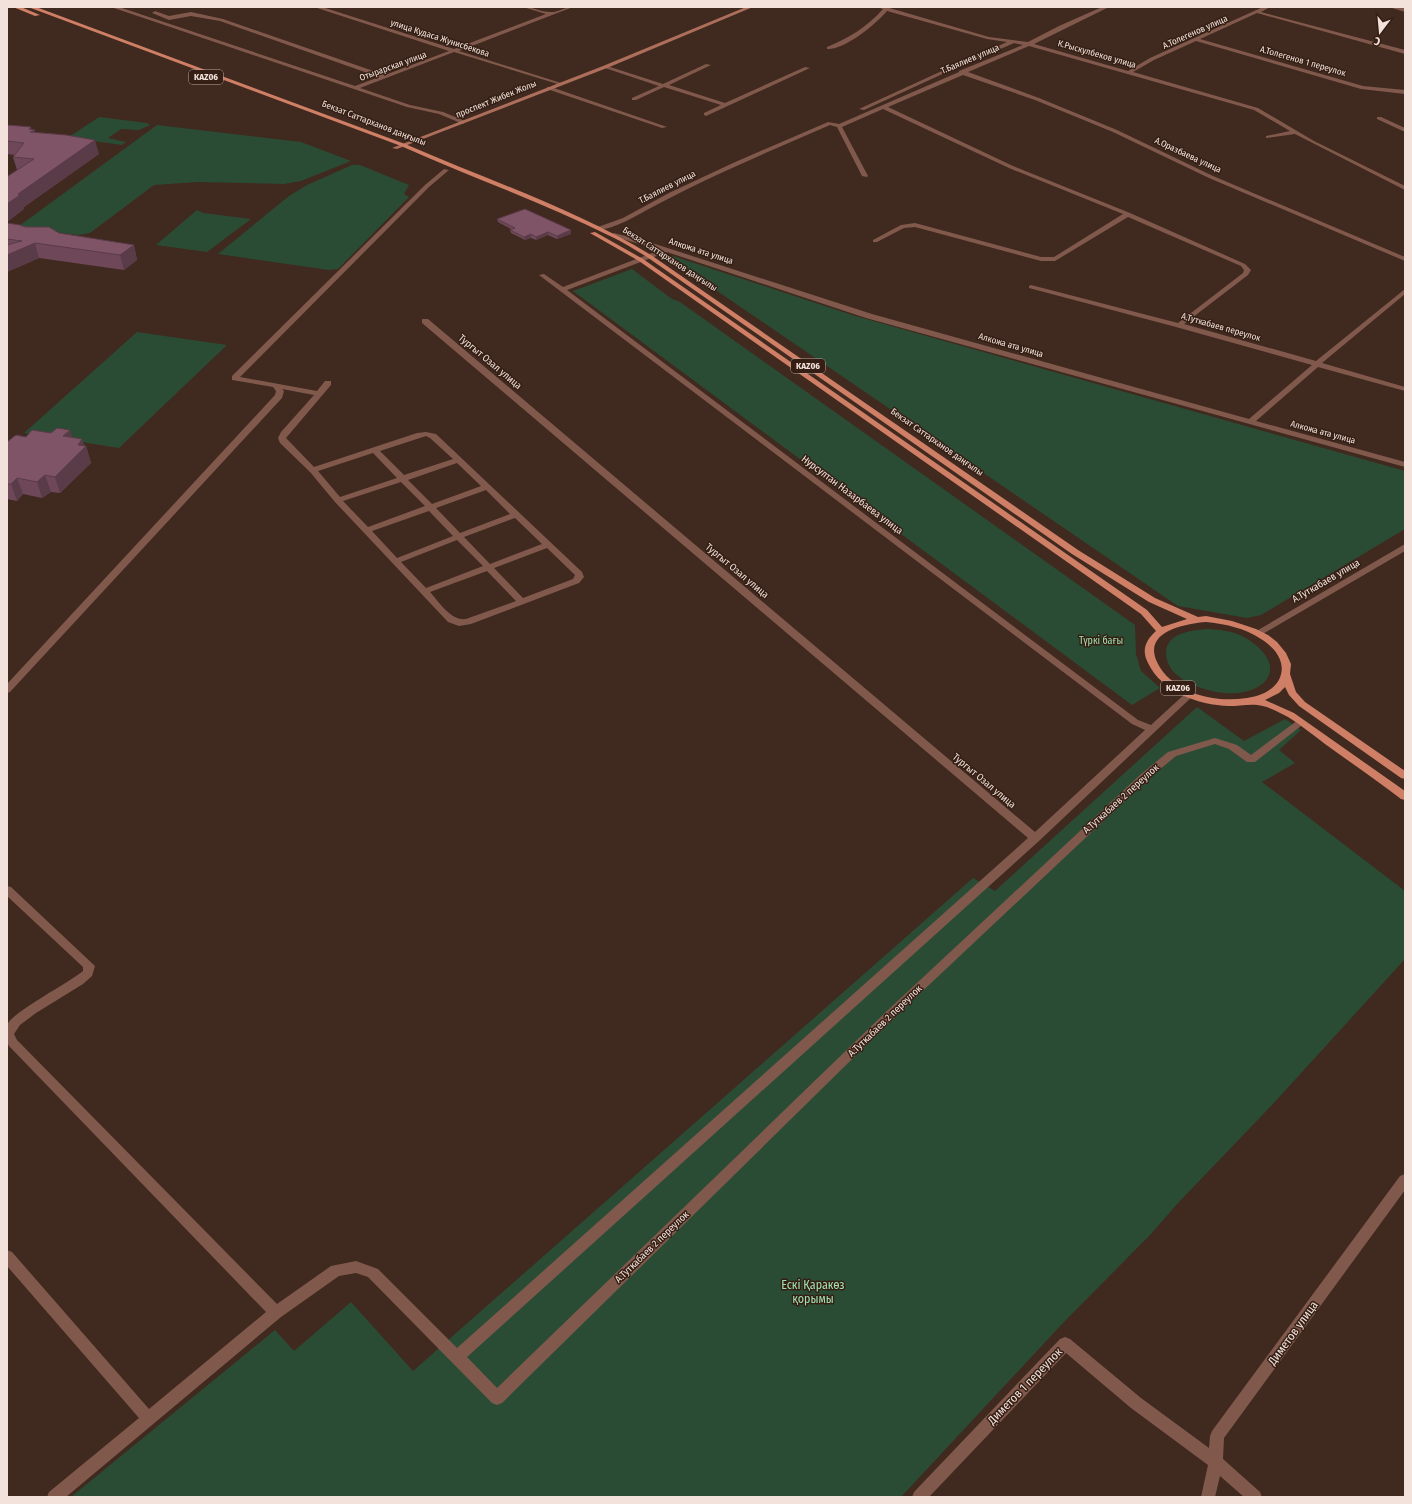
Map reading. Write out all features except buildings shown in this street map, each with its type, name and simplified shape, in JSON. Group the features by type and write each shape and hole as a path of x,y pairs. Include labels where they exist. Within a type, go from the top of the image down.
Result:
{"main road":[{"name":"Бекзат Саттарханов даңғылы","path":"16,7 395,148 541,208 604,238 641,260 1144,612 1160,631"},
{"name":"Бекзат Саттарханов даңғылы","path":"31,7 403,145 448,165 549,205 614,235 649,256 1075,552 1152,600 1195,619"},
{"name":"проспект Жибек Жолы","path":"395,148 605,67 750,7"},
{"name":"KАZ06","path":"1405,776 1302,704 1292,693 1286,675 1283,656 1273,644 1258,633 1227,622 1195,619 1176,623 1160,631 1152,642 1150,649 1152,663 1160,674 1170,683 1190,694 1213,701 1248,702 1264,704 1276,708 1301,722 1405,796"},
{"name":"KАZ06","path":"1248,702 1275,691 1280,686 1286,675"}],"street":[{"path":"114,7 410,106 441,113 463,122"},
{"name":"улица Кудаса Жунисбекова","path":"317,7 454,52 559,84"},
{"path":"526,7 550,14"},
{"name":"Отырарская улица","path":"356,88 570,7"},
{"name":"К.Рыскулбеков улица","path":"880,7 989,38 1029,44 1256,110 1297,132 1312,142 1405,188"},
{"name":"Т.Баялиев улица","path":"839,126 961,72 1029,44 1106,7"},
{"name":"А.Толегенов улица","path":"1129,72 1267,7"},
{"path":"1394,7 1405,10"},
{"path":"829,48 862,33 875,22 886,9"},
{"path":"148,11 169,18 191,14 221,20 385,77"},
{"path":"1256,12 1405,52"},
{"name":"А.Толегенов 1 переулок","path":"1197,40 1363,88 1405,92"},
{"name":"Т.Баялиев улица","path":"976,58 1012,42"},
{"name":"Т.Баялиев улица","path":"600,228 625,219 670,194 735,164 970,60"},
{"path":"634,99 708,65"},
{"path":"605,67 726,105"},
{"path":"706,114 807,68"},
{"name":"А.Оразбаева улица","path":"961,72 1037,99 1115,131 1211,177 1405,259"},
{"path":"548,88 664,127"},
{"path":"883,107 1011,167 1128,214 1243,265 1248,270 1246,274 1179,324"},
{"path":"1379,118 1405,130"},
{"path":"830,123 839,126 864,176"},
{"path":"1268,138 1297,132"},
{"path":"318,394 235,378 427,186 446,170"},
{"path":"875,240 903,226 915,225 1049,260 1055,259 1128,214"},
{"name":"Алкожа ата улица","path":"614,235 650,244 664,250 869,316 1405,465"},
{"path":"562,290 664,250"},
{"name":"Нурсултан Назарбаева улица","path":"542,275 1135,722 1151,729"},
{"name":"А.Туткабаев переулок","path":"1031,287 1179,324 1405,389"},
{"path":"1250,422 1405,291"},
{"name":"Тургыт Озал улица","path":"425,321 1035,838"},
{"path":"313,470 426,434 433,436 517,514 547,545 579,574 580,577 576,581 468,622 459,623 452,620 338,500 313,470 283,441 282,438 328,383"},
{"path":"7,690 279,396 280,391 276,385"},
{"path":"375,450 522,602"},
{"path":"338,500 459,460"},
{"path":"367,530 430,506 487,487"},
{"path":"396,561 517,514"},
{"path":"425,591 547,545"},
{"name":"А.Туткабаев улица","path":"1258,633 1405,547"},
{"path":"54,1497 276,1313 336,1270 356,1267 373,1273 457,1357 1035,838 1190,694"},
{"name":"А.Туткабаев 2 переулок","path":"457,1357 497,1398 898,1007 1144,777 1172,754 1215,741 1233,747 1251,760 1301,722"},
{"path":"7,890 89,966 88,973 79,981 32,1010 16,1022 8,1034 13,1043 276,1313"},
{"name":"Диметов улица","path":"1208,1497 1216,1462 1217,1436 1405,1180"},
{"path":"7,1256 149,1419"},
{"name":"Диметов 1 переулок","path":"919,1497 1065,1344 1136,1403 1216,1462"},
{"path":"1216,1462 1255,1497"}],"green space":[{"path":"99,117 147,123 150,125 139,130 121,129 108,138 126,142 122,145 93,141 63,141"},
{"path":"157,125 301,142 351,161 301,181 284,184 198,182 154,185 90,233 78,235 23,228 19,226"},
{"path":"352,165 360,165 409,185 404,194 409,197 338,269 329,270 218,254 289,196 307,185"},
{"path":"197,210 203,213 251,219 207,252 156,245"},
{"path":"673,256 852,315 1405,471 1405,529 1261,615 1247,618 1178,606 669,258"},
{"name":"Түркі бағы","path":"632,269 672,299 680,302 1135,625 1136,654 1141,671 1160,688 1132,705 573,291"},
{"path":"137,332 227,345 119,448 24,433"},
{"path":"1209,629 1238,634 1255,644 1261,650 1269,663 1270,670 1268,677 1262,684 1252,690 1241,693 1215,692 1190,683 1172,670 1168,664 1166,655 1167,646 1171,641 1176,636 1189,631"},
{"name":"Ескі Қаракөз қорымы","path":"1197,707 1244,741 1285,719 1301,730 1279,750 1295,763 1262,782 1405,891 1405,959 1272,1105 1178,1203 1151,1234 1062,1324 901,1497 71,1497 275,1330 294,1351 351,1302 413,1371 973,878 995,891"}]}
